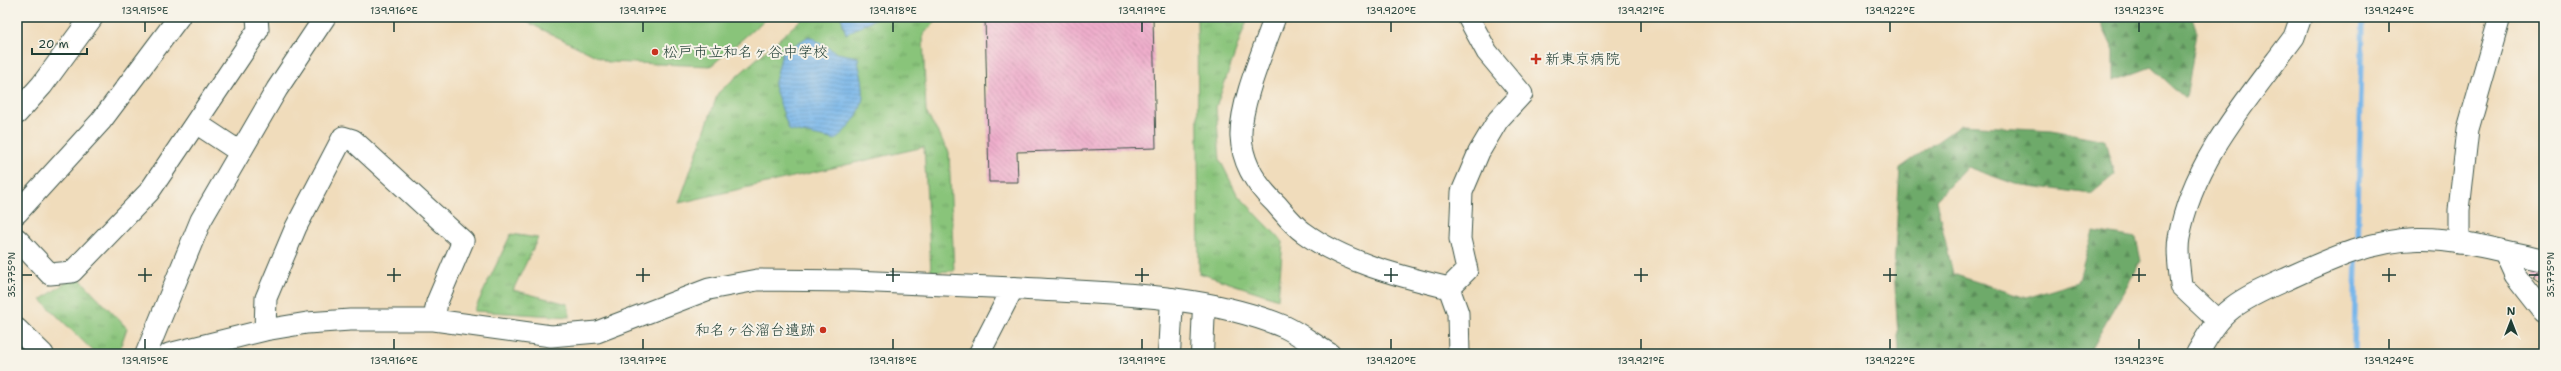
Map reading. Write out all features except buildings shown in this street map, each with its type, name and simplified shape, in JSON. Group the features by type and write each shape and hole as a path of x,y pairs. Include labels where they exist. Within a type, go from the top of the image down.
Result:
{"street":[{"path":"17,113 42,85 92,17"},
{"path":"17,213 101,121 179,17"},
{"path":"17,239 50,274 72,272 149,192 258,30 257,17"},
{"path":"146,354 201,220 240,152 325,17"},
{"path":"1274,17 1244,114 1241,135 1244,155 1251,172 1264,193 1302,232 1344,256 1449,288"},
{"path":"1449,288 1467,270 1460,239 1462,192 1479,152 1498,120 1522,94 1487,52 1468,17"},
{"path":"2218,321 2181,286 2178,239 2185,212 2210,155 2294,37 2301,17"},
{"path":"2459,243 2459,210 2468,129 2500,17"},
{"path":"196,123 240,152"},
{"path":"265,330 266,298 296,227 344,137 354,140 463,241 438,302 434,320"},
{"path":"2197,354 2218,321 2232,308 2252,296 2324,262 2365,246 2388,240 2418,239 2459,243 2544,260"},
{"path":"2505,252 2514,276 2544,312"},
{"path":"169,354 265,330 307,323 350,320 434,320 551,336 597,332 709,289 757,280 854,281 1013,288 1172,299 1248,315 1286,328 1329,354"},
{"path":"979,354 1013,288"},
{"path":"1449,288 1458,312 1459,354"},
{"path":"1169,354 1172,299"},
{"path":"1202,354 1204,306"},
{"path":"17,329 43,354"}],"green space":[{"name":"松戸市立和名ヶ谷中学校","path":"517,17 768,17 711,66 608,62"},
{"path":"804,17 939,17 923,35 926,112 949,152 954,271 931,272 924,147 679,203 718,93"},
{"path":"1197,17 1248,17 1216,107 1220,160 1237,194 1283,242 1278,299 1199,273"},
{"path":"2098,17 2192,17 2197,32 2186,99 2151,67 2114,81 2114,51"},
{"path":"1961,125 2052,130 2105,140 2114,175 2091,194 2015,184 1967,167 1936,200 1953,274 2026,298 2078,282 2093,231 2136,238 2141,261 2088,354 1899,354 1894,269 1900,168"},
{"path":"511,234 538,238 513,290 568,304 570,317 474,311"},
{"path":"76,275 127,328 118,354 96,354 41,300"}],"water":[{"path":"841,17 878,17 846,34"},
{"path":"809,36 837,53 858,57 863,83 862,104 852,123 836,140 789,130 774,86 782,53"}],"waterway":[{"path":"2357,245 2363,17"},
{"path":"2354,354 2356,255"}],"place":[{"name":"松戸市立和名ヶ谷中学校","path":"655,52"},
{"name":"新東京病院","path":"1536,59"},
{"name":"和名ヶ谷溜台遺跡","path":"823,330"}]}
